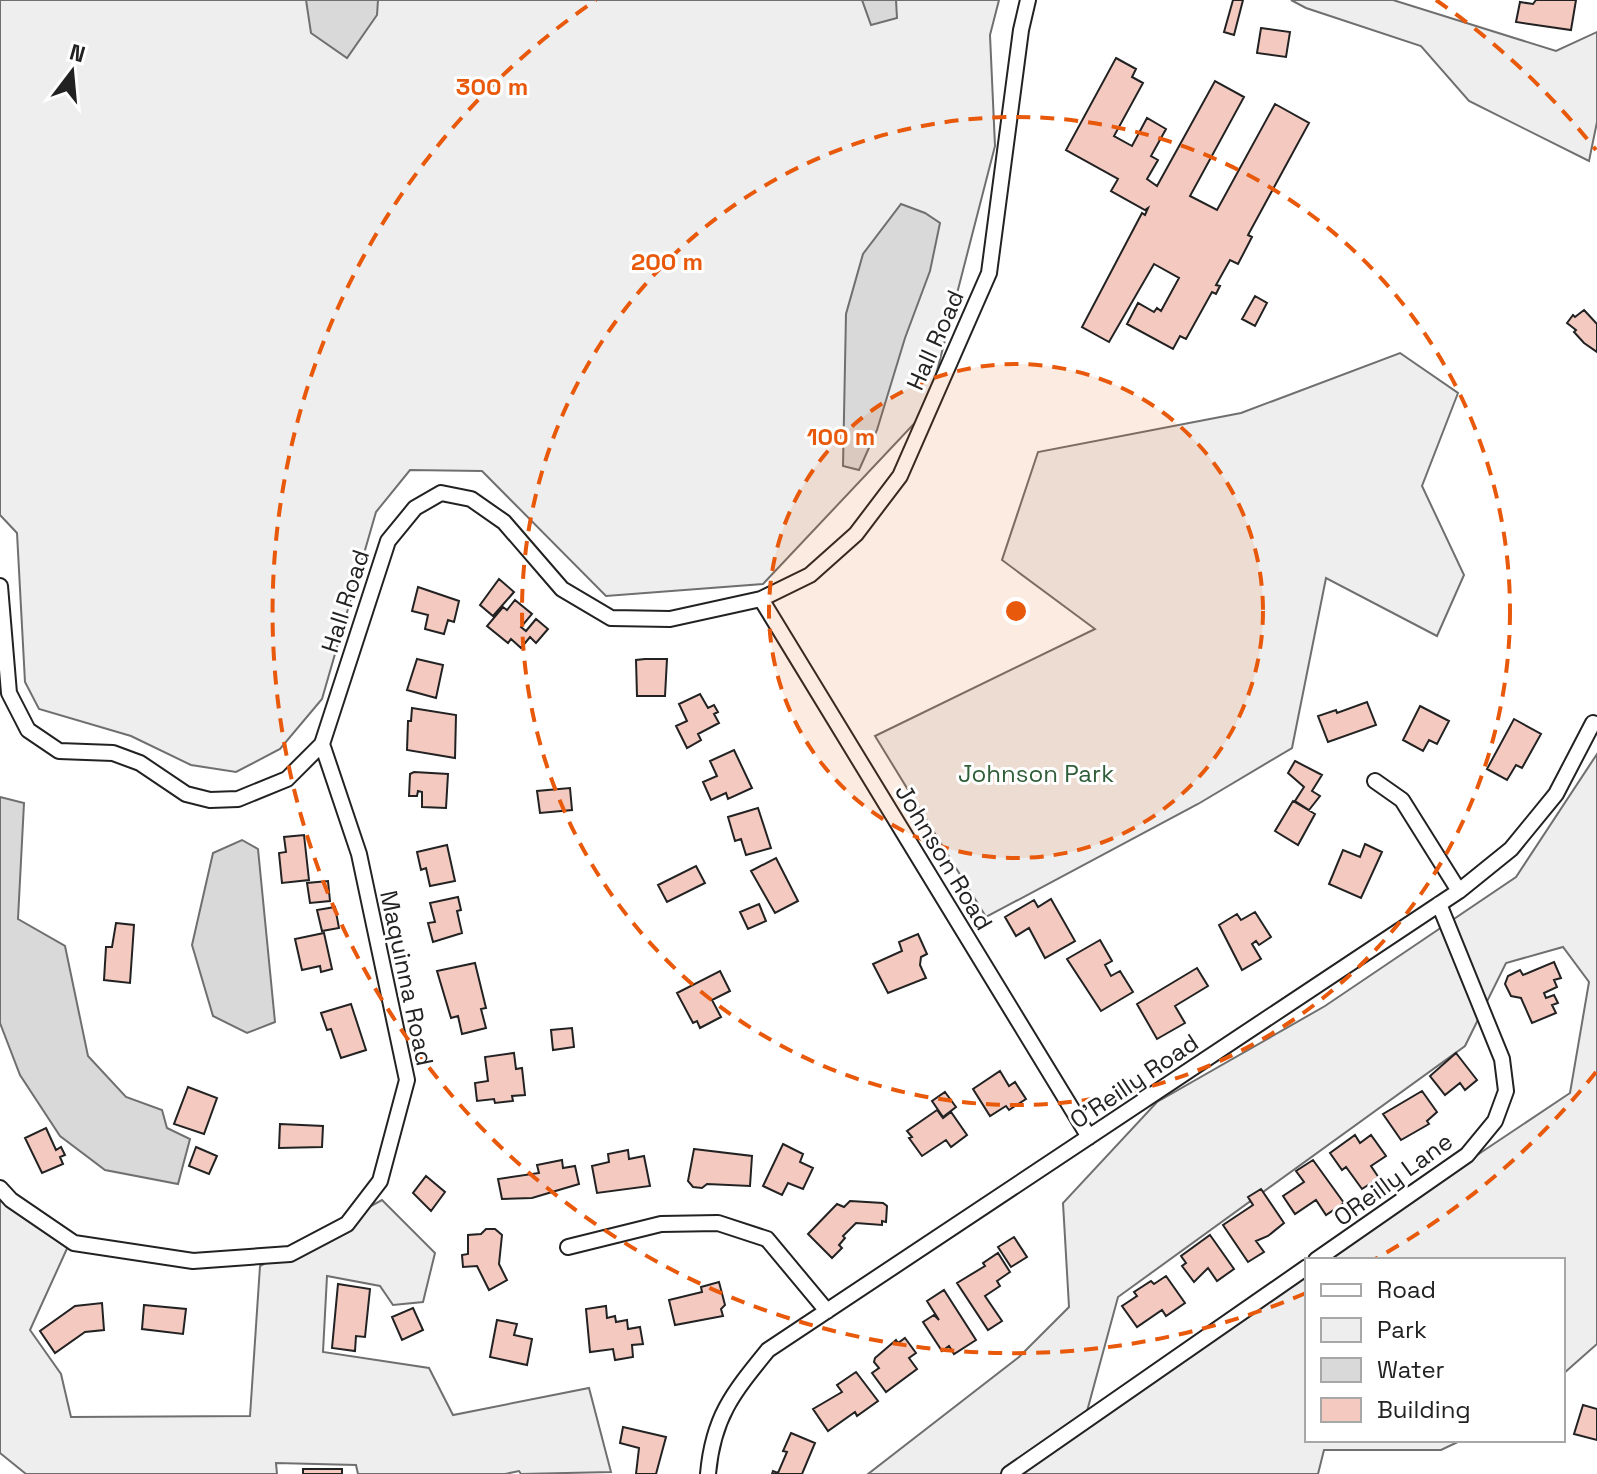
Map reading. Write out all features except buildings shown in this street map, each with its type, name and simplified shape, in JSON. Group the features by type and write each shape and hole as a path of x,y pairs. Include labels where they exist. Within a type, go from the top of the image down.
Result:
{"street":[{"name":"Hall Road","path":"0,586 9,693 28,730 59,751 113,753 140,763 186,794 210,800 238,799 287,779 322,744 388,541 415,508 441,493 471,499 504,522 562,589 611,618 670,619 761,599 810,575 856,534 900,476 989,273 1021,30 1028,0"},
{"name":"Johnson Road","path":"761,599 1089,1137"},
{"name":"O'Reilly Road","path":"708,1474 711,1443 732,1394 768,1350 1459,891 1511,849 1556,794 1593,723"},
{"name":"Maquinna Road","path":"0,1188 11,1200 74,1243 193,1261 290,1254 347,1224 380,1181 407,1080 359,854 322,744"},
{"path":"1375,781 1402,800 1459,891"},
{"name":"OReilly Lane","path":"1319,1258 1467,1155 1495,1121 1506,1091 1502,1059 1439,904"},
{"path":"568,1247 661,1224 718,1223 767,1239 827,1311"},
{"path":"1009,1474 1305,1268"}],"green space":[{"path":"0,0 999,0 990,35 995,146 927,410 763,584 606,596 482,471 410,470 376,512 322,699 280,749 236,772 191,765 131,736 39,709 25,682 17,533 0,515"},
{"path":"1291,0 1393,0 1556,51 1597,32 1597,122 1589,161 1469,101 1421,46 1306,8"},
{"name":"Johnson Park","path":"1400,353 1458,393 1422,486 1464,575 1437,636 1326,578 1292,748 1198,804 986,917 875,736 1095,629 1002,560 1038,452 1241,413"},
{"path":"1597,754 1597,1344 1565,1372 1565,1258 1323,1258 1570,1093 1589,982 1563,947 1506,963 1465,1046 1118,1297 1086,1415 1305,1270 1305,1442 1458,1442 1441,1450 1324,1450 1318,1474 868,1474 1019,1357 1069,1307 1063,1203 1157,1102 1325,1006 1516,877"},
{"path":"0,1187 70,1242 30,1330 61,1374 71,1417 250,1416 260,1266 382,1200 435,1253 423,1302 393,1305 380,1286 327,1276 323,1352 429,1368 453,1415 589,1388 611,1472 358,1474 356,1465 276,1463 277,1474 26,1474 0,1453"}],"water":[{"path":"306,0 378,0 377,15 347,58 311,33"},
{"path":"862,0 896,0 897,18 871,25"},
{"path":"901,204 925,213 940,223 930,271 905,338 877,430 859,470 843,466 846,314 863,254"},
{"path":"0,797 24,803 18,919 65,946 88,1056 126,1097 162,1110 167,1128 190,1139 178,1184 105,1170 60,1136 20,1075 0,1023"},
{"path":"242,840 258,849 275,1022 247,1033 213,1016 192,945 213,853"}]}
